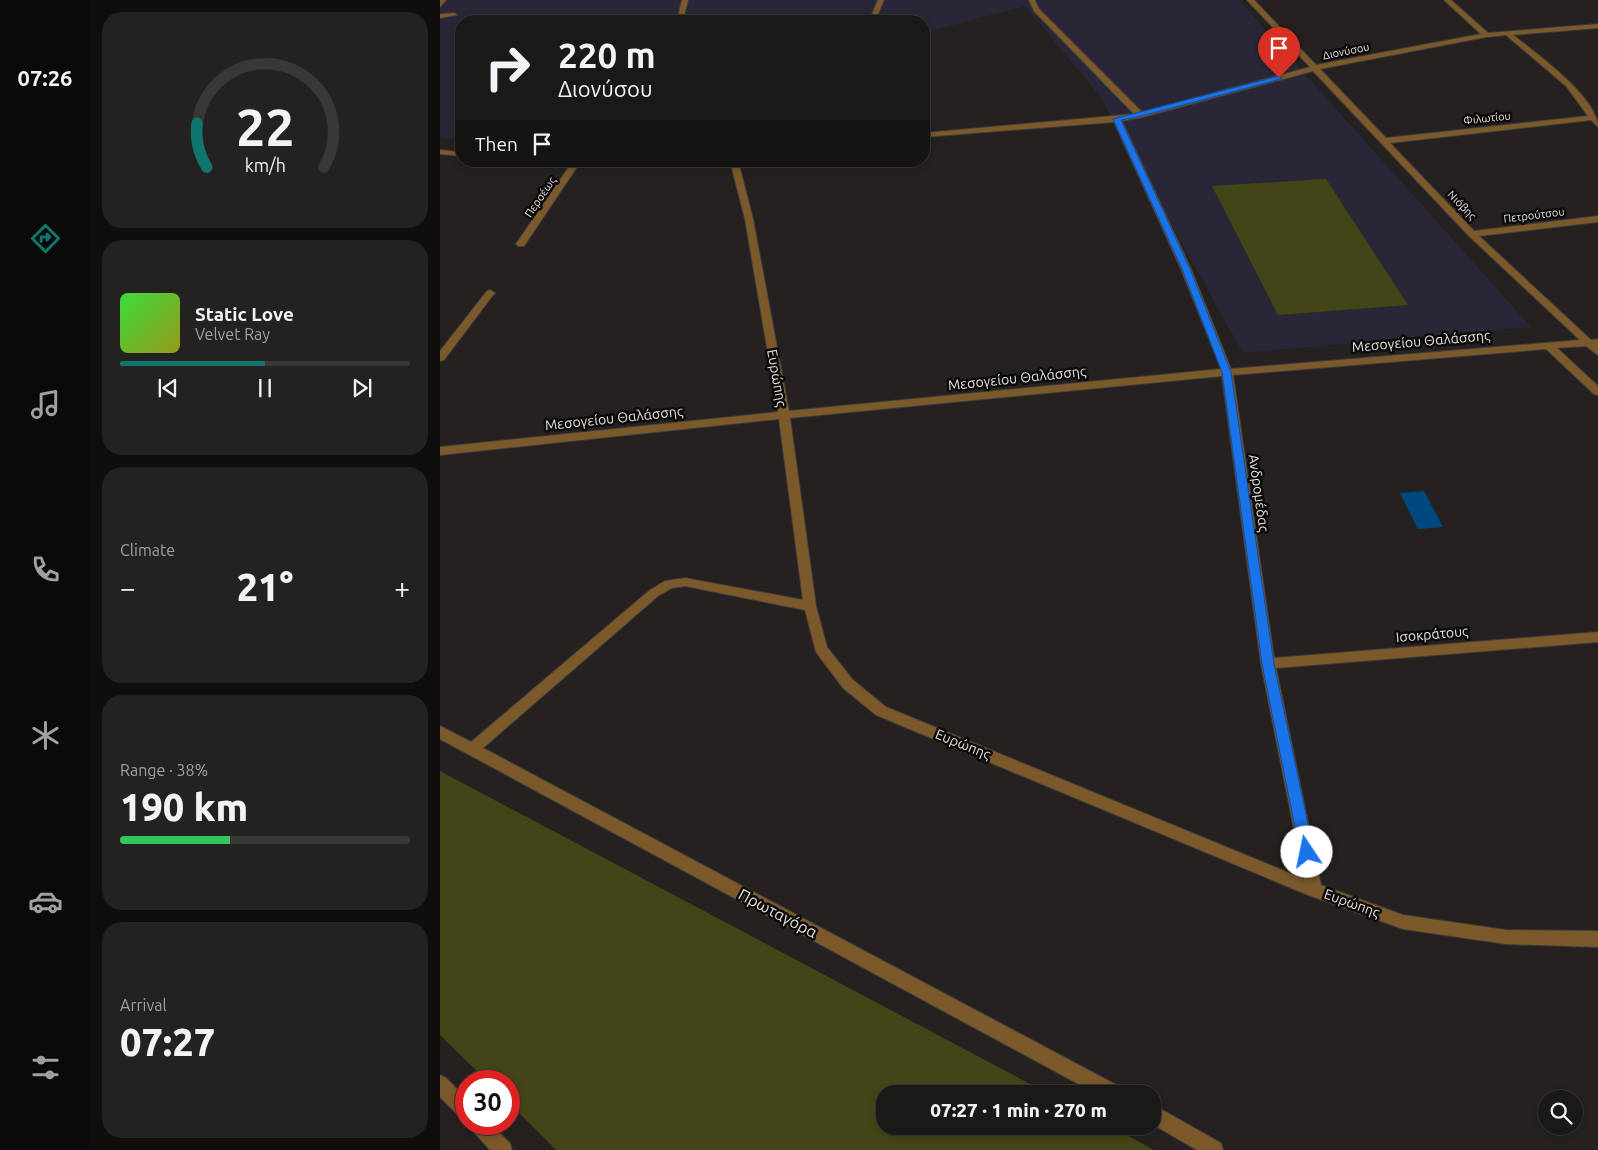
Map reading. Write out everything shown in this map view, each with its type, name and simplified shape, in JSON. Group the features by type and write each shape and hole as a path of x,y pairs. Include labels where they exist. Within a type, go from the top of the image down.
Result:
{"street":[{"path":"440,4 443,0"},
{"path":"681,15 685,0"},
{"path":"875,15 881,0"},
{"path":"1032,0 1036,10 1140,115"},
{"name":"Νιόβης","path":"1250,0 1472,234 1593,342 1598,352"},
{"path":"1447,0 1486,35"},
{"path":"440,16 454,16"},
{"name":"Διονύσου","path":"930,133 1117,119 1140,115 1314,68 1486,35 1598,26"},
{"path":"1507,33 1569,84 1598,125"},
{"name":"Φιλωτίου","path":"1384,141 1592,118"},
{"name":"Ανδρομέδας","path":"1117,119 1186,269 1227,372 1268,664 1314,890"},
{"path":"440,152 455,153"},
{"name":"Περσέως","path":"521,244 572,167"},
{"name":"Ευρώπης","path":"736,167 749,219 784,415 810,606 821,648 848,684 881,711 1314,890 1403,922 1506,937 1598,939"},
{"name":"Πετρούτσου","path":"1472,234 1598,219"},
{"path":"440,358 490,293"},
{"name":"Μεσογείου Θαλάσσης","path":"440,451 1227,372 1593,342"},
{"path":"1548,346 1598,392"},
{"path":"472,749 654,593 669,584 685,582 810,606"},
{"name":"Ισοκράτους","path":"1268,664 1598,637"},
{"name":"Πρωταγόρα","path":"440,732 1099,1085"},
{"path":"440,1084 455,1100"},
{"path":"1161,1118 1214,1150"},
{"path":"489,1135 503,1150"}],"shaded area":[{"path":"444,0 1239,0 1531,327 1243,353 1100,96 1025,6 930,31 930,15 455,15 455,140 440,137 440,4"}],"green space":[{"path":"1326,179 1408,305 1278,315 1212,186"},
{"path":"440,771 1032,1085 876,1085 876,1135 1126,1135 1154,1150 556,1150 520,1114 520,1070 476,1070 440,1035"}],"water":[{"path":"1424,491 1443,527 1418,529 1400,493"}],"route":[{"path":"1279,78 1140,115 1117,119 1186,269 1227,372 1268,664 1307,852"}]}
